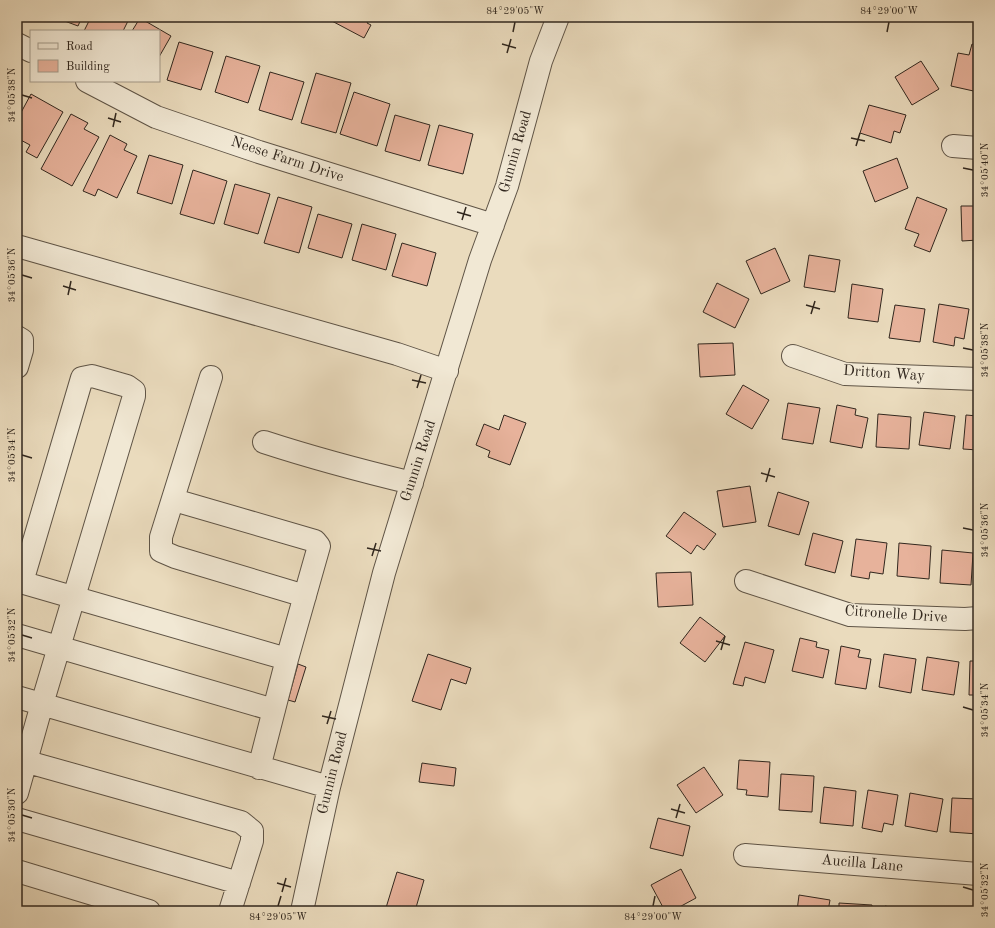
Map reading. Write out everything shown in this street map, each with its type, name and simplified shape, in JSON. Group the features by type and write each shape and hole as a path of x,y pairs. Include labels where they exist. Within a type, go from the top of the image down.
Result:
{"street":[{"name":"Gunnin Road","path":"302,911 329,787 384,573 480,260 507,186 541,61 558,17"},
{"path":"17,44 30,50"},
{"name":"Neese Farm Drive","path":"90,82 156,117 259,152 493,225"},
{"path":"953,146 978,148"},
{"path":"17,246 397,354 447,371"},
{"path":"17,337 22,340 22,350 17,367"},
{"name":"Dritton Way","path":"793,356 845,374 978,379"},
{"path":"17,793 22,760 42,704 75,597 134,396 134,390 126,386 92,376 82,378 19,581 75,597 287,659"},
{"path":"211,377 174,500 161,537 161,551 175,557 305,596"},
{"path":"264,442 363,472 412,483"},
{"path":"174,500 315,541 319,546 287,659 259,768"},
{"name":"Citronelle Drive","path":"746,580 850,614 965,619 978,618"},
{"path":"17,635 274,710"},
{"path":"17,697 329,787"},
{"path":"22,760 241,822 252,831 252,841 230,911"},
{"path":"17,819 239,883"},
{"name":"Aucilla Lane","path":"745,855 978,874"},
{"path":"17,871 149,911"}],"building":[{"path":"54,17 82,17 78,26"},
{"path":"91,17 130,17 124,30 84,30"},
{"path":"331,17 370,17 367,23 371,25 364,38 330,20"},
{"path":"140,18 171,36 160,55 160,30 133,30"},
{"path":"179,42 213,52 201,90 167,80"},
{"path":"972,44 978,46 978,92 951,86 958,53 969,55"},
{"path":"226,56 260,66 248,103 215,92"},
{"path":"921,61 939,89 912,105 895,77"},
{"path":"270,72 304,82 292,120 259,110"},
{"path":"316,73 351,83 336,133 301,123"},
{"path":"354,92 390,104 377,146 340,134"},
{"path":"31,94 63,112 37,158 26,152 30,145 17,138 17,120"},
{"path":"869,105 906,115 900,133 894,131 891,143 860,133"},
{"path":"71,114 88,123 84,129 99,137 72,186 41,169"},
{"path":"395,115 430,125 420,161 385,151"},
{"path":"439,125 473,134 463,174 428,165"},
{"path":"110,135 127,144 124,150 137,156 117,198 98,189 95,196 83,191"},
{"path":"149,155 183,165 172,204 137,193"},
{"path":"897,158 908,188 875,202 863,171"},
{"path":"193,170 227,181 214,224 180,214"},
{"path":"235,184 270,194 258,234 224,224"},
{"path":"278,197 312,207 299,253 264,243"},
{"path":"917,197 947,209 930,252 914,246 919,234 905,229"},
{"path":"961,206 978,206 978,240 962,241"},
{"path":"318,214 352,224 342,258 308,248"},
{"path":"362,224 396,234 386,270 352,260"},
{"path":"402,243 436,253 427,286 392,276"},
{"path":"775,248 790,281 761,294 746,261"},
{"path":"809,255 840,260 835,292 804,287"},
{"path":"717,283 749,299 735,328 703,312"},
{"path":"852,284 883,289 878,322 848,318"},
{"path":"939,304 969,309 964,339 955,337 954,346 933,342"},
{"path":"895,305 925,309 920,342 889,338"},
{"path":"733,343 735,375 700,377 698,344"},
{"path":"743,385 769,400 752,429 726,414"},
{"path":"788,403 820,408 813,444 782,439"},
{"path":"837,405 856,409 855,415 868,418 862,448 830,442"},
{"path":"924,412 955,416 950,449 919,445"},
{"path":"878,414 911,417 909,449 876,447"},
{"path":"504,415 526,423 510,465 488,457 490,451 476,445 484,424 499,430"},
{"path":"966,415 978,416 978,450 963,449"},
{"path":"750,486 756,522 723,527 717,491"},
{"path":"778,492 809,502 799,535 768,526"},
{"path":"684,512 716,534 704,550 697,545 691,554 666,536"},
{"path":"813,533 843,541 835,573 805,565"},
{"path":"856,539 887,543 883,574 870,572 869,579 851,576"},
{"path":"899,543 931,546 929,579 897,576"},
{"path":"942,550 973,553 971,585 940,583"},
{"path":"691,572 693,605 658,607 656,573"},
{"path":"700,617 725,636 705,662 680,643"},
{"path":"800,638 817,642 816,647 829,650 823,678 792,671"},
{"path":"745,642 774,650 765,683 745,677 743,686 733,684"},
{"path":"841,646 860,650 858,657 871,659 866,689 835,684"},
{"path":"428,654 471,668 466,684 451,679 441,710 412,701"},
{"path":"884,654 916,659 911,693 879,687"},
{"path":"927,657 959,662 954,695 922,690"},
{"path":"970,661 978,661 978,695 969,695"},
{"path":"298,664 306,667 295,702 288,700"},
{"path":"739,760 770,762 768,797 746,795 747,790 737,789"},
{"path":"422,763 456,768 454,786 419,782"},
{"path":"704,767 723,795 696,813 677,785"},
{"path":"781,774 814,776 812,812 779,810"},
{"path":"824,787 856,791 853,826 820,823"},
{"path":"868,790 898,795 893,825 884,823 882,832 862,828"},
{"path":"910,793 943,799 937,832 905,826"},
{"path":"952,798 978,799 978,834 950,832"},
{"path":"658,818 690,826 683,856 650,848"},
{"path":"681,869 696,898 672,911 665,911 651,885"},
{"path":"397,872 424,880 415,911 385,911"},
{"path":"799,895 830,900 828,911 797,911"},
{"path":"839,903 872,905 872,911 839,911"},
{"path":"885,906 910,911 884,911"}]}
